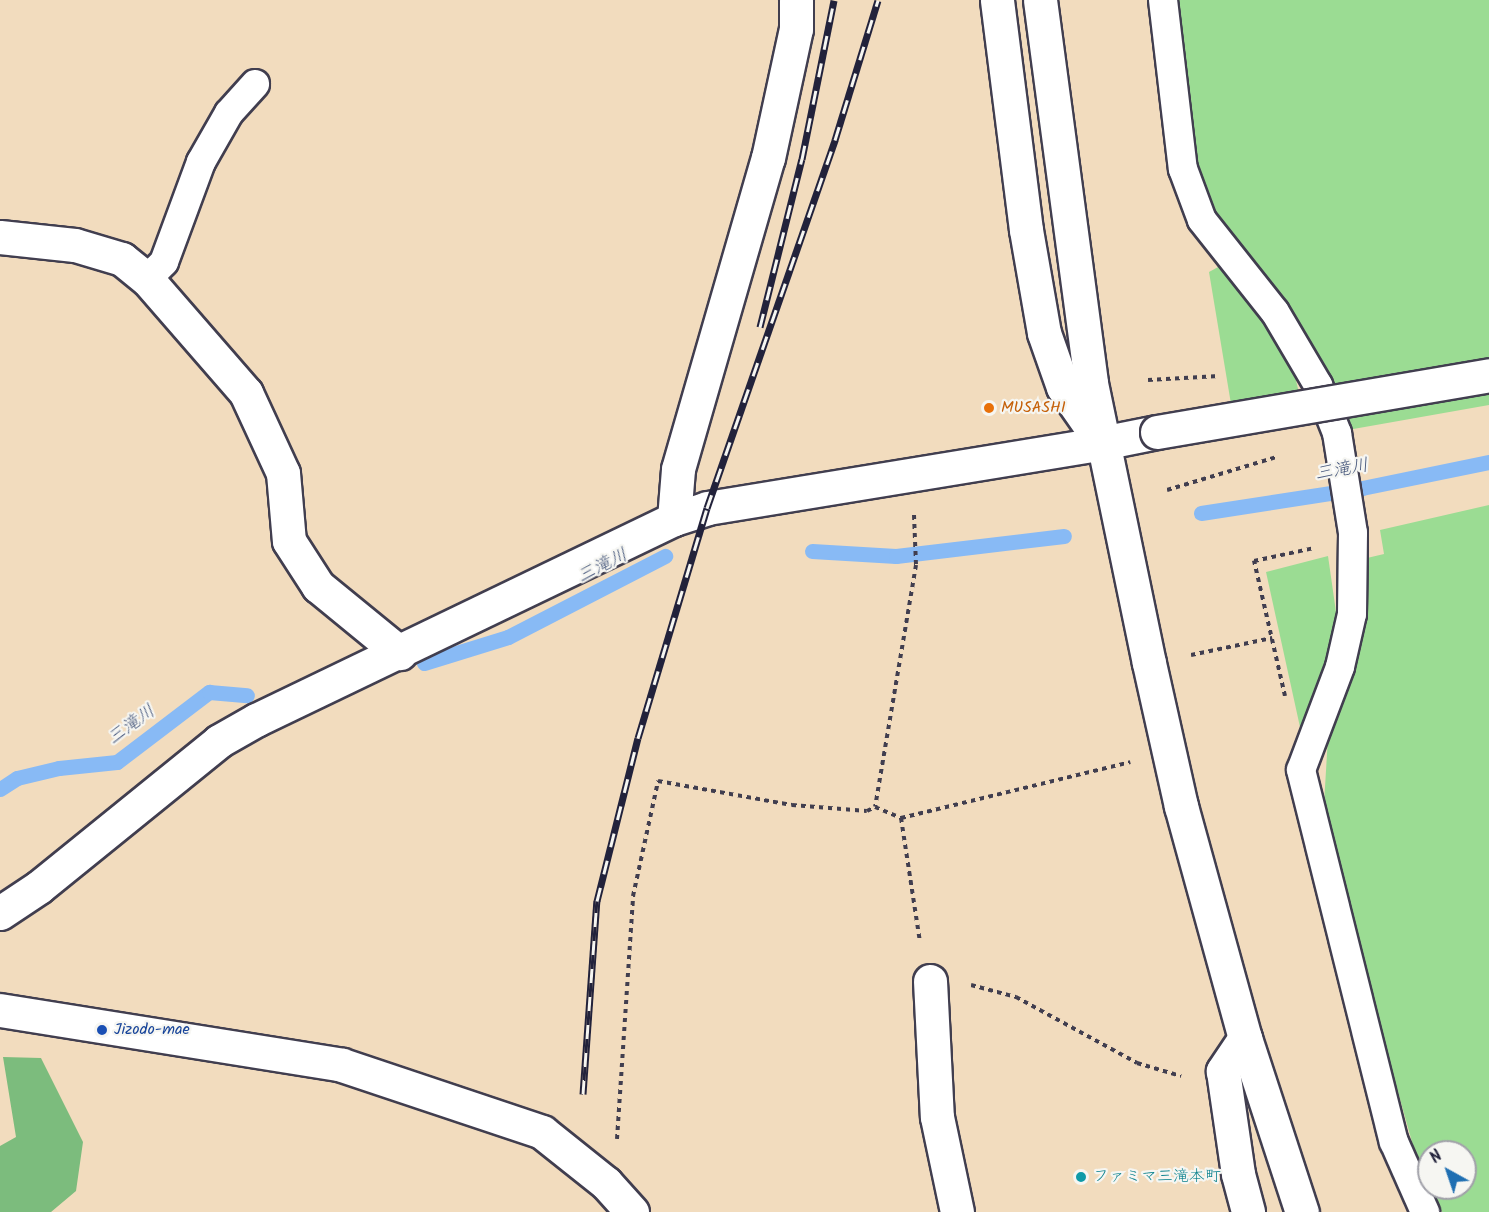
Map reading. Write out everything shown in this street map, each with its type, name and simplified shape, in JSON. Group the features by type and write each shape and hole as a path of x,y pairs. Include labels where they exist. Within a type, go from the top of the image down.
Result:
{"street":[{"path":"674,519 678,469 768,158 796,29 796,0"},
{"path":"997,0 1026,230 1044,333 1063,387 1102,443"},
{"path":"1040,0 1102,443 1182,806 1245,1038 1302,1212"},
{"path":"0,237 75,245 122,259 147,279 246,393 283,473 289,541 318,586 400,653"},
{"path":"0,913 39,887 219,741 256,720 400,653 674,519 707,508 1102,443 1489,375"},
{"path":"930,981 937,1117 957,1212"},
{"path":"0,1010 342,1065 542,1132 606,1183 632,1212"},
{"path":"1245,1038 1223,1071 1238,1174 1248,1212"}],"lane":[{"path":"1162,0 1183,169 1202,220 1275,312 1318,385 1337,433 1353,536 1352,614 1340,667 1301,770 1394,1142 1425,1212"},
{"path":"147,279 164,262 201,162 229,113 255,84"}],"path":[{"path":"1286,704 1254,561 1353,536"},
{"path":"875,807 916,565 915,545"},
{"path":"1191,655 1272,638"},
{"path":"875,807 900,818 1138,760"},
{"path":"606,1183 617,1151 633,896 658,781 792,805 867,811 875,807"},
{"path":"900,818 913,911 930,981 954,981 1016,997 1137,1063 1182,1076 1223,1071"}],"green space":[{"path":"1176,0 1489,0 1489,405 1342,431 1217,220 1198,163"},
{"path":"1220,266 1260,309 1291,359 1306,423 1236,434 1209,272"},
{"path":"1489,505 1489,1212 1442,1212 1437,1200 1477,1200 1477,1140 1417,1140 1417,1156 1414,1149 1373,1003 1324,804 1328,737 1363,624 1367,558 1384,554 1380,530"},
{"path":"1328,556 1336,612 1332,665 1309,726 1300,727 1266,572"},
{"path":"3,1057 41,1058 83,1142 76,1191 51,1212 0,1212 0,1146 16,1137"}],"waterway":[{"name":"三滝川","path":"1201,513 1362,488 1489,462"},
{"name":"三滝川","path":"812,551 896,556 1064,536"},
{"name":"三滝川","path":"424,663 508,637 665,556"},
{"name":"三滝川","path":"0,789 17,778 59,768 117,762 209,692 247,695"}],"railway":[{"path":"760,327 802,159 834,0"},
{"path":"583,1094 597,901 638,738 707,508 835,140 878,0"}],"place":[{"name":"MUSASHI","path":"989,408"},
{"name":"Jizodo-mae","path":"102,1030"},
{"name":"ファミマ三滝本町","path":"1081,1177"}]}
